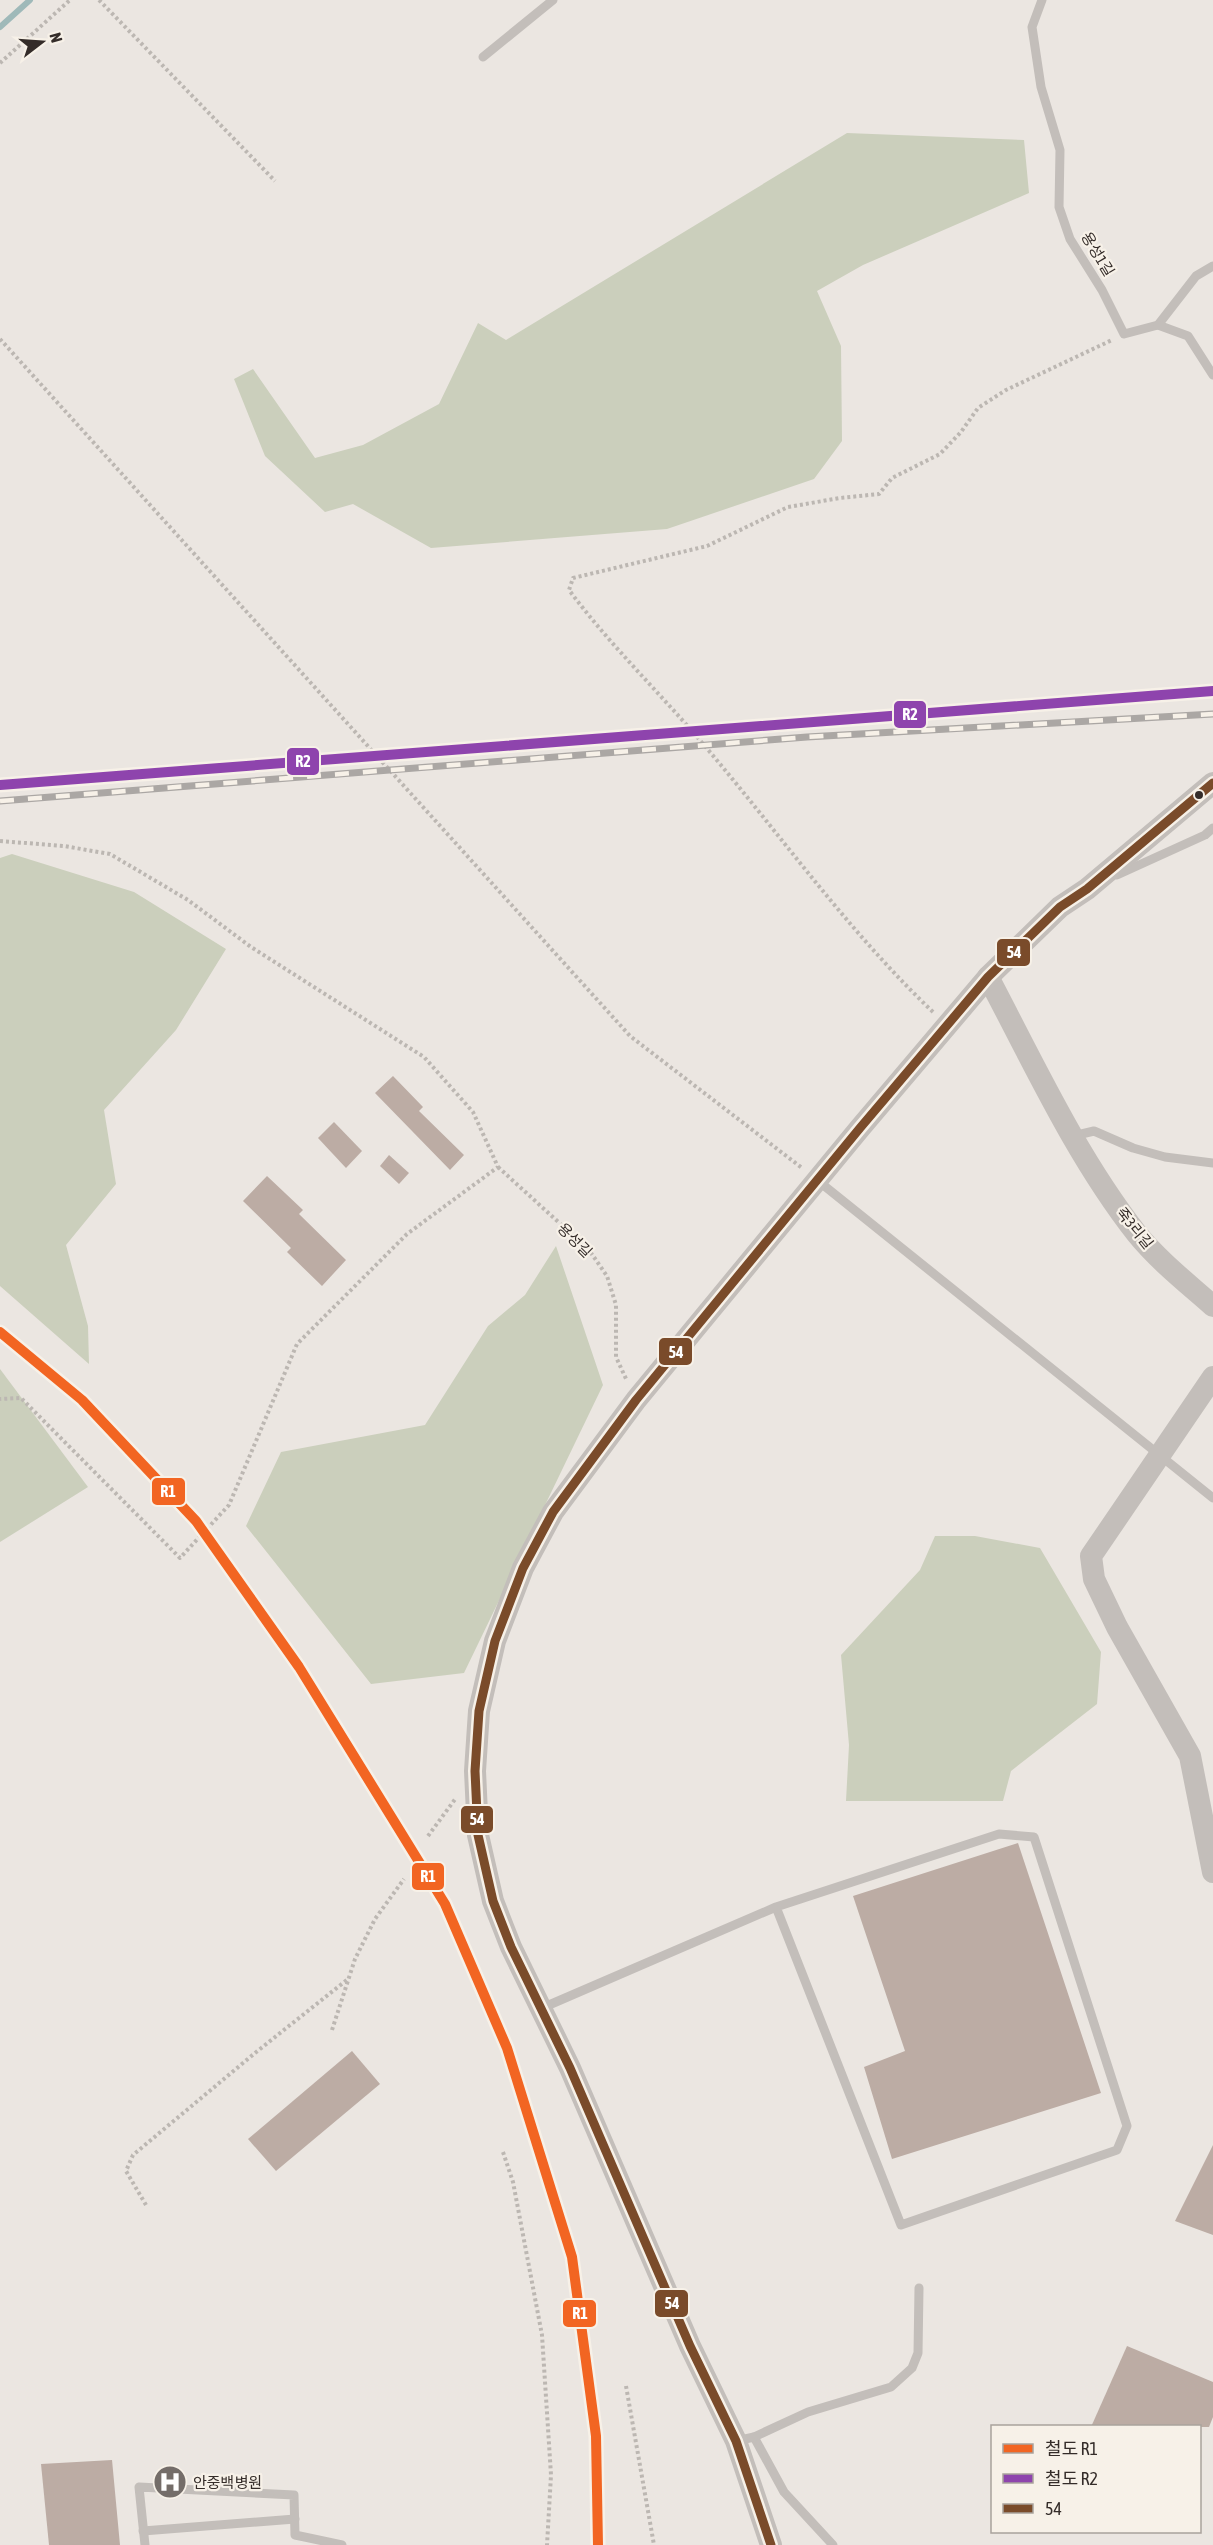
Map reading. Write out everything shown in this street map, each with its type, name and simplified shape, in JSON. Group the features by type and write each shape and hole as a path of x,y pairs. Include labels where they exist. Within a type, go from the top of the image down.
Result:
{"street":[{"path":"771,2545 745,2439 690,2346 570,2068 511,1947 493,1900 478,1835 474,1771 479,1711 495,1641 523,1568 554,1512 636,1400 817,1180 988,977 1060,907 1087,889 1213,783"},
{"name":"죽3리길","path":"988,977 1099,1180 1138,1235 1174,1273 1213,1306"},
{"path":"1213,1377 1091,1556 1094,1579 1117,1627 1190,1756 1213,1872"}],"lane":[{"path":"483,57 553,0"},
{"name":"용성1길","path":"1042,0 1032,27 1041,87 1060,150 1059,207 1070,239 1102,290 1124,334"},
{"path":"1158,325 1196,276 1213,266"},
{"path":"1124,334 1158,325 1188,336 1213,375"},
{"path":"1087,889 1205,835 1213,828"},
{"path":"1073,1136 1094,1131 1133,1148 1165,1158 1213,1163"},
{"path":"817,1180 1213,1498"},
{"path":"540,2009 776,1907 999,1834 1034,1837 1127,2126 1117,2150 901,2225 776,1907"},
{"path":"833,2545 784,2492 745,2439 808,2412 891,2386 912,2368 918,2353 919,2288"},
{"path":"145,2545 139,2487 294,2495 296,2545"},
{"path":"143,2531 295,2519"},
{"path":"295,2535 342,2545"}],"path":[{"path":"0,63 70,0"},
{"path":"99,0 275,181"},
{"path":"947,1025 906,986 773,832 705,746 569,590 573,578 707,546 788,507 879,494 892,478 940,454 961,432 978,408 1006,390 1124,334"},
{"path":"0,339 630,1036 817,1180"},
{"path":"0,841 64,846 110,854 188,900 251,947 424,1057 473,1112 498,1167 407,1234 297,1344 229,1505 180,1558 21,1398 0,1399"},
{"name":"용성길","path":"498,1167 589,1250 607,1276 616,1305 616,1357 636,1400"},
{"path":"428,1836 474,1771"},
{"path":"332,2030 355,1959 375,1919 404,1879"},
{"path":"146,2205 126,2171 133,2155 348,1979"},
{"path":"503,2152 513,2182 542,2335 550,2475 548,2545"},
{"path":"626,2386 654,2545"}],"green space":[{"path":"847,133 1024,140 1029,193 863,265 817,291 841,346 842,441 814,479 667,529 431,548 353,504 325,512 265,456 234,379 253,369 315,458 363,445 439,404 478,323 506,340"},
{"path":"12,854 134,892 226,949 176,1030 104,1110 116,1184 66,1245 88,1326 89,1364 0,1286 0,858"},
{"path":"556,1246 603,1385 464,1673 371,1684 246,1526 281,1452 425,1425 488,1326 525,1295"},
{"path":"0,1369 88,1487 0,1542"},
{"path":"935,1536 975,1536 1040,1548 1101,1652 1097,1704 1011,1771 1003,1801 846,1801 849,1745 841,1655 920,1570"}],"building":[{"path":"393,1076 423,1107 419,1111 464,1155 450,1170 375,1093"},
{"path":"334,1122 362,1151 346,1168 318,1138"},
{"path":"389,1155 409,1173 399,1184 380,1166"},
{"path":"267,1176 303,1210 299,1214 346,1260 322,1286 287,1252 291,1248 243,1201"},
{"path":"1018,1843 1101,2093 892,2159 864,2067 905,2051 853,1896"},
{"path":"352,2051 380,2084 276,2171 248,2139"},
{"path":"1213,2145 1213,2235 1175,2221"},
{"path":"1127,2346 1213,2382 1213,2417 1209,2427 1201,2427 1201,2425 1092,2425"},
{"path":"112,2460 120,2545 49,2545 41,2464"}],"waterway":[{"path":"0,27 30,0"}],"railway":[{"path":"0,785 1213,691"},
{"path":"0,801 807,737 1213,714"}],"rail line":[{"name":"R2","path":"0,785 1213,691"},
{"name":"R1","path":"0,1332 82,1400 196,1521 299,1667 445,1904 507,2048 572,2257 596,2436 598,2545"}],"transit line":[{"name":"54","path":"771,2545 736,2441 690,2346 570,2068 511,1947 493,1901 478,1835 475,1771 479,1711 495,1641 523,1568 553,1512 636,1400 860,1128 988,977 1060,907 1087,889 1213,783"}],"place":[{"name":"안중백병원","path":"170,2482"}]}
